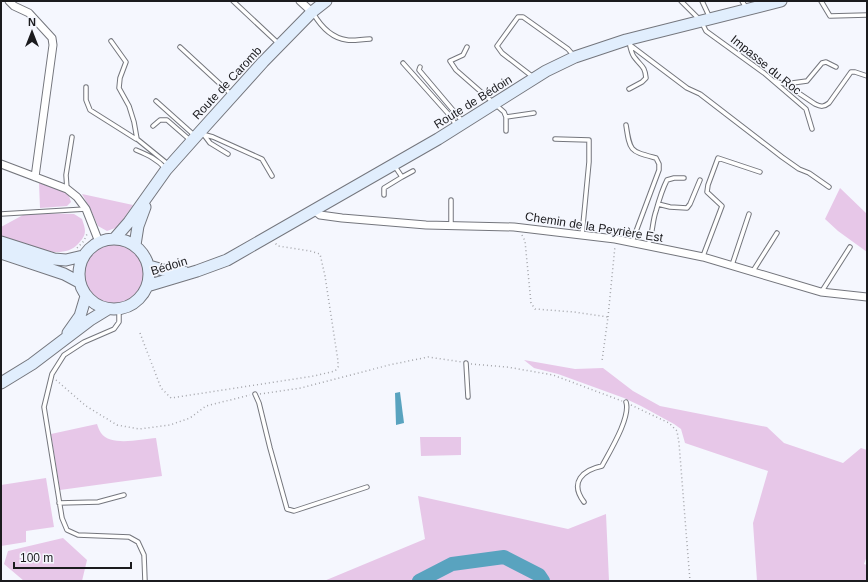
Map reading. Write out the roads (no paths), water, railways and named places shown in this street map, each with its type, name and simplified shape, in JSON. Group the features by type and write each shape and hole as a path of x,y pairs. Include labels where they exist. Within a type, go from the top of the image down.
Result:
{"main road":[{"name":"Route de Bédoin","path":"197,271 228,260 269,237 461,125 534,78 574,57 706,20 745,5 781,1"},
{"name":"Route de Caromb","path":"154,188 168,168 263,62 312,12 324,2"},
{"path":"114,238 129,222 154,188"},
{"path":"135,245 142,212 154,188"},
{"path":"1,242 54,259 66,260 106,239 114,238 126,240 135,245 144,254 149,266 150,276 148,286 143,295 136,302 128,307 100,313 32,364 1,383"},
{"path":"1,252 64,274 79,282"},
{"path":"79,253 79,282 86,296 96,304 113,309"},
{"path":"149,266 176,272 197,271"},
{"name":"Bédoin","path":"148,286 197,271"},
{"path":"60,342 80,316 86,296"}],"street":[{"path":"9,1 14,6 29,13 52,38 53,45 35,177"},
{"path":"300,1 312,12"},
{"path":"1,164 67,189 77,197 86,209 98,242"},
{"name":"Chemin de la Peyrière Est","path":"314,210 320,215 334,217 426,225 514,227 615,239 703,258 821,292 867,297"}],"lane":[{"path":"233,1 280,45"},
{"path":"681,1 706,20"},
{"path":"702,1 706,20"},
{"path":"822,1 830,16 867,14"},
{"path":"312,12 320,25 332,34 346,40 370,39"},
{"path":"534,78 502,53 497,46 518,17 524,17 568,49 574,57"},
{"name":"Impasse du Roc","path":"706,20 706,31 806,109 812,129"},
{"path":"111,41 126,62 120,78 119,88 129,106 134,122 136,139"},
{"path":"628,42 632,54 643,65 646,72 646,78 629,89"},
{"path":"628,42 686,88 700,94 782,157 829,187"},
{"path":"180,47 233,95"},
{"path":"467,47 463,55 450,61 456,70 495,103 506,117 506,131"},
{"path":"772,81 786,84 807,81 822,63 826,62 836,67"},
{"path":"403,63 452,118 461,125"},
{"path":"420,67 419,70 461,125"},
{"path":"786,84 816,104 825,106 829,103 851,72 867,76"},
{"path":"86,87 86,100 90,110 136,139 168,168"},
{"path":"156,101 197,136 262,159 272,176"},
{"path":"506,117 534,113"},
{"path":"153,126 160,120 166,120 228,154"},
{"path":"626,125 629,146 636,153 656,158 660,164 660,170 632,242"},
{"path":"67,189 66,175 72,137"},
{"path":"555,139 589,140 589,162 582,234"},
{"path":"136,150 153,157 168,168"},
{"path":"703,258 722,206 707,192 708,185 718,158 760,172"},
{"path":"394,164 402,176"},
{"path":"384,195 384,188 413,170"},
{"path":"648,245 651,239 660,195 667,180 684,178"},
{"path":"658,204 670,207 686,208 690,204 700,180"},
{"path":"451,200 451,225"},
{"path":"1,214 86,209"},
{"path":"731,266 749,214"},
{"path":"753,272 777,234"},
{"path":"821,292 850,247"},
{"path":"113,309 119,322 114,329 84,342 64,355 52,374 44,407 59,503 62,518 67,530 78,535 129,537 138,542 144,555 145,581"},
{"path":"466,363 468,397"},
{"path":"255,394 259,403 287,509 294,511 367,487"},
{"path":"584,502 578,494 577,485 580,477 591,468 602,466 626,417 628,407 626,402"},
{"path":"59,503 98,502 124,495"}],"water":[{"path":"400,392 404,423 396,425 395,393"}],"waterway":[{"path":"419,581 452,564 504,557 539,575 543,581"}]}
